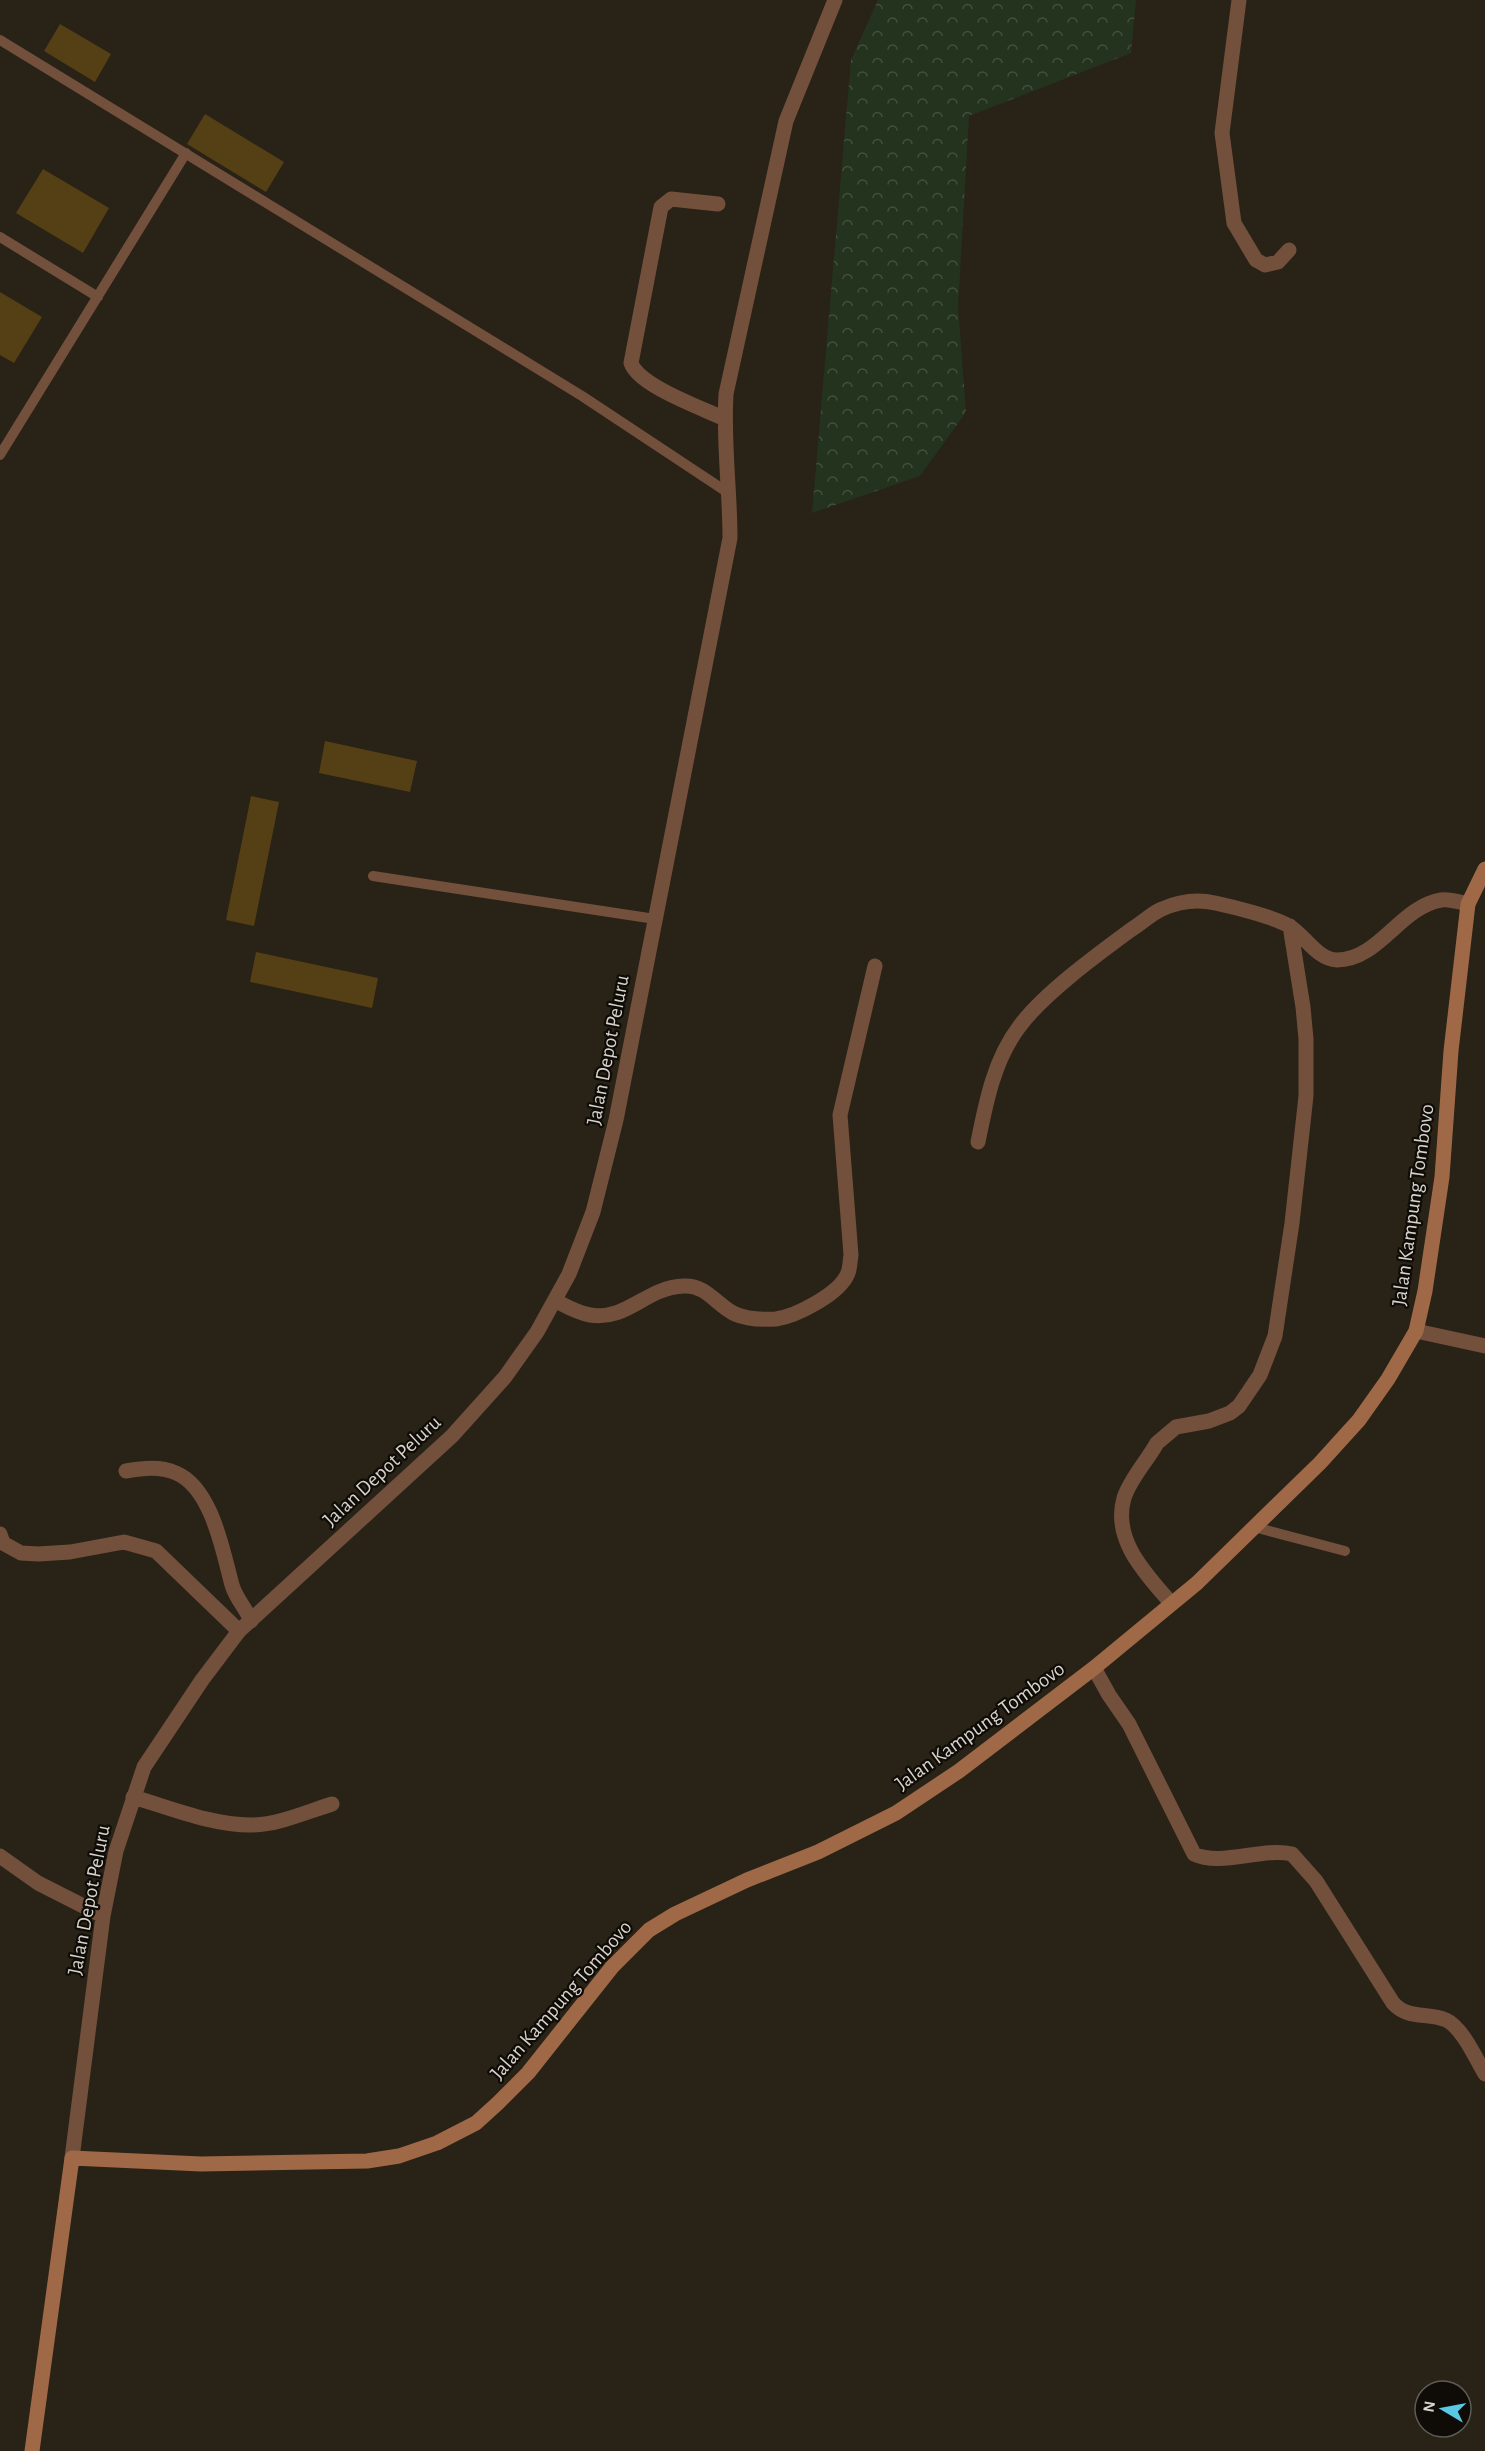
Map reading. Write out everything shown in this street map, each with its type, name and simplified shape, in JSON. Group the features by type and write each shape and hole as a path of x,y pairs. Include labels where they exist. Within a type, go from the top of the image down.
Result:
{"street":[{"name":"Jalan Depot Peluru","path":"32,2451 103,1916 116,1851 144,1767 201,1680 238,1632 452,1436 505,1377 556,1301 593,1212 616,1120 730,538 730,494 724,418 726,394 783,132 836,0"},
{"path":"1239,0 1222,133 1234,223 1256,260 1265,265 1278,262 1288,250"},
{"path":"718,204 671,199 662,207 631,363 633,369 646,381 724,418"},
{"name":"Jalan Kampung Tombovo","path":"72,2158 201,2164 367,2161 399,2156 437,2143 476,2123 498,2103 535,2065 612,1967 649,1930 675,1914 747,1880 818,1852 896,1813 959,1771 1094,1668 1197,1583 1320,1463 1359,1420 1388,1379 1416,1331 1425,1291 1442,1177 1450,1051 1468,904 1485,869"},
{"path":"978,1142 989,1088 997,1067 1018,1028 1052,994 1117,941 1160,910 1187,901 1203,901 1290,926 1329,959 1348,959 1363,952 1427,904 1444,900 1468,904"},
{"path":"1171,1603 1141,1569 1129,1550 1121,1516 1124,1497 1157,1443 1165,1435 1176,1427 1209,1421 1230,1413 1239,1406 1260,1375 1275,1336 1289,1245 1306,1096 1304,1007 1290,926"},
{"path":"556,1301 587,1315 606,1317 617,1314 665,1288 693,1286 704,1290 736,1314 756,1319 778,1318 810,1306 837,1288 848,1274 852,1255 840,1115 875,966"},
{"path":"1416,1331 1485,1346"},
{"path":"126,1471 158,1468 176,1473 187,1479 199,1493 222,1545 235,1594 251,1621"},
{"path":"0,1534 3,1543 21,1553 70,1552 124,1542 156,1551 238,1632"},
{"path":"1094,1668 1143,1749 1194,1854 1218,1858 1250,1854 1292,1854 1316,1881 1393,2004 1406,2013 1448,2021 1459,2031 1485,2074"},
{"path":"133,1797 226,1823 253,1826 332,1804"},
{"path":"0,1856 38,1883 103,1916"}],"lane":[{"path":"0,40 582,396 730,494"},
{"path":"0,455 186,153"},
{"path":"0,237 98,297"},
{"path":"374,876 656,919"},
{"path":"1254,1527 1345,1551"}],"green space":[{"path":"878,0 1136,0 1131,53 969,116 958,307 966,412 920,476 812,513 851,60"}],"building":[{"path":"60,24 111,54 95,82 44,51"},
{"path":"205,114 284,162 266,192 187,144"},
{"path":"43,169 109,208 83,253 16,213"},
{"path":"0,292 42,317 14,363 0,355"},
{"path":"325,741 417,761 410,792 319,773"},
{"path":"251,796 279,802 254,926 226,920"},
{"path":"256,952 378,978 372,1008 250,982"}]}
